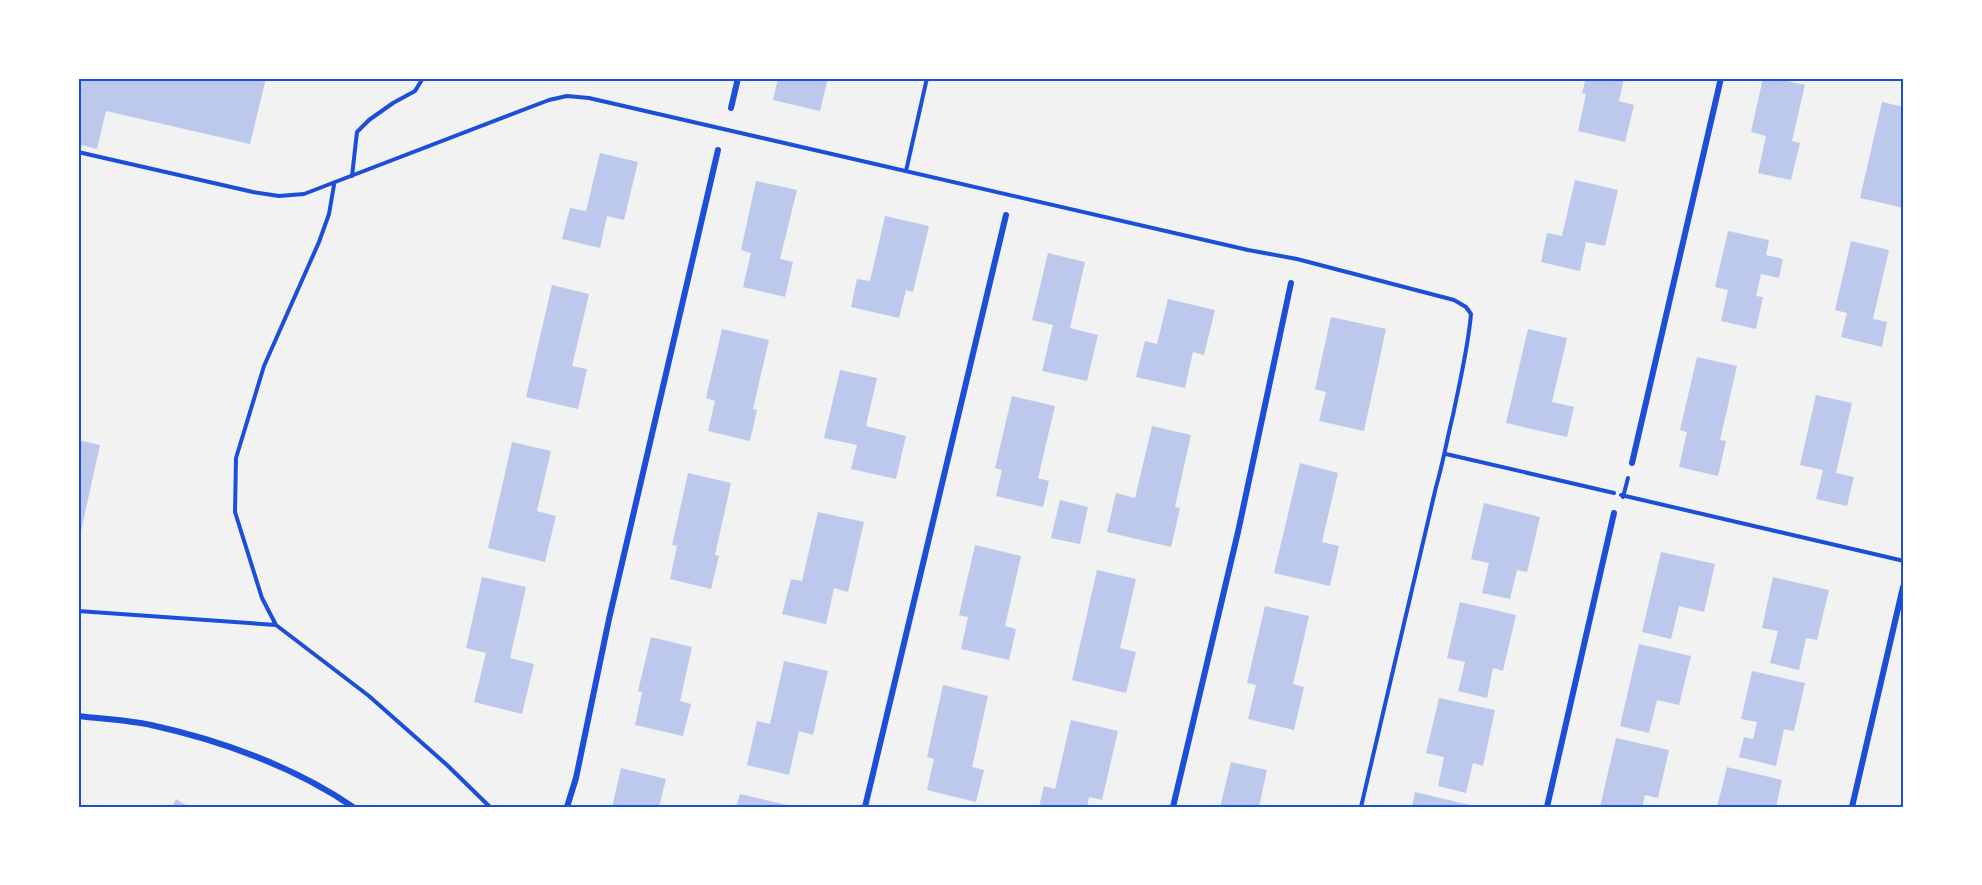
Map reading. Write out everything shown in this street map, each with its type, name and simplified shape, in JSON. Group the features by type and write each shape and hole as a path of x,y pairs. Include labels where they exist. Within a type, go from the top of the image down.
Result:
{"street":[{"path":"731,108 738,78"},
{"path":"1632,463 1721,78"},
{"path":"567,807 576,778 609,619 718,150"},
{"path":"865,807 1006,215"},
{"path":"1173,807 1238,532 1291,283"},
{"path":"1547,807 1614,513"},
{"path":"1852,807 1903,587"},
{"path":"78,716 150,725 229,747 286,770 323,788 353,807"}],"lane":[{"path":"78,727 78,743"}],"path":[{"path":"352,176 357,132 369,120 393,103 415,91 423,78"},
{"path":"906,171 927,78"},
{"path":"78,152 253,192 279,196 304,194 549,100 567,96 589,98 1248,250 1296,259 1454,300 1466,307 1471,314 1469,343 1446,454 1436,487 1361,807"},
{"path":"718,150 731,108"},
{"path":"334,184 329,214 320,242 264,366 236,458 236,512 262,598 276,625 369,696 430,749 490,807"},
{"path":"1446,454 1904,561"},
{"path":"1614,513 1624,496 1632,463"},
{"path":"78,611 276,625"}],"building":[{"path":"78,78 266,78 250,144 106,111 97,149 78,144"},
{"path":"778,78 828,78 820,111 773,100"},
{"path":"1586,78 1624,78 1619,101 1634,105 1625,142 1578,131 1586,94 1582,93"},
{"path":"1763,78 1774,78 1805,85 1792,141 1800,143 1791,180 1758,173 1766,136 1751,132"},
{"path":"1882,102 1904,107 1904,208 1860,198"},
{"path":"600,153 638,162 624,220 607,216 600,248 562,239 570,208 586,211"},
{"path":"1575,180 1618,190 1605,246 1586,242 1580,271 1541,262 1547,233 1562,236"},
{"path":"756,181 797,190 780,259 793,262 785,297 743,287 751,253 741,250"},
{"path":"885,216 929,226 913,292 906,290 899,318 851,307 857,279 870,281"},
{"path":"1728,231 1769,240 1766,255 1783,259 1779,278 1761,274 1756,296 1763,297 1756,329 1721,321 1728,290 1715,287"},
{"path":"1851,241 1889,250 1873,319 1887,322 1882,347 1841,337 1847,313 1835,310"},
{"path":"1048,253 1085,262 1070,328 1098,335 1087,381 1042,371 1053,325 1032,320"},
{"path":"552,285 589,294 572,366 587,369 578,409 526,397"},
{"path":"1168,299 1215,310 1204,355 1193,352 1185,388 1136,377 1145,341 1157,344"},
{"path":"1331,317 1386,329 1364,431 1319,421 1326,392 1315,389"},
{"path":"722,329 769,340 753,409 757,410 750,441 708,431 715,401 706,398"},
{"path":"1528,329 1567,338 1552,402 1574,407 1567,437 1506,423"},
{"path":"1697,357 1737,366 1720,440 1726,441 1718,476 1679,467 1687,432 1680,430"},
{"path":"840,370 877,378 866,426 906,436 896,479 851,469 857,445 824,438"},
{"path":"1816,395 1852,403 1836,473 1854,477 1847,506 1816,499 1823,470 1800,465"},
{"path":"1012,396 1055,406 1038,478 1049,481 1043,507 996,496 1002,470 995,468"},
{"path":"1152,426 1191,435 1175,507 1180,508 1171,547 1107,532 1116,493 1135,498"},
{"path":"78,440 100,445 79,540 78,540"},
{"path":"512,442 551,451 537,511 556,516 545,562 488,548"},
{"path":"1300,463 1338,473 1322,542 1339,546 1330,586 1274,573"},
{"path":"688,473 731,483 715,555 719,556 711,589 670,579 677,546 672,545"},
{"path":"1060,500 1088,507 1080,544 1051,538"},
{"path":"1484,503 1540,517 1527,572 1517,570 1510,599 1482,593 1489,563 1471,559"},
{"path":"818,512 864,522 848,592 834,588 826,624 782,614 791,579 802,581"},
{"path":"975,545 1021,556 1005,626 1016,629 1009,660 961,649 968,617 959,615"},
{"path":"1661,552 1715,564 1704,612 1679,606 1671,639 1642,632"},
{"path":"1097,570 1136,579 1120,648 1136,652 1126,693 1072,680"},
{"path":"482,577 526,587 510,658 534,664 522,714 474,702 486,653 466,648"},
{"path":"1773,577 1829,590 1817,640 1806,638 1799,670 1770,663 1778,631 1762,628"},
{"path":"1460,602 1516,615 1503,671 1493,668 1487,698 1458,691 1465,662 1447,658"},
{"path":"1265,606 1309,616 1293,684 1304,687 1294,730 1248,719 1256,685 1247,683"},
{"path":"651,637 692,647 680,701 691,704 683,736 635,725 642,692 638,691"},
{"path":"1639,644 1691,656 1679,705 1657,700 1649,733 1620,726"},
{"path":"784,661 828,671 813,735 799,731 789,775 747,765 757,721 770,724"},
{"path":"1752,671 1805,683 1794,731 1784,729 1776,766 1739,757 1744,737 1753,739 1757,722 1741,719"},
{"path":"943,685 988,696 972,767 984,770 976,802 927,790 934,759 927,757"},
{"path":"1439,698 1495,710 1483,766 1473,763 1466,793 1438,786 1444,757 1426,753"},
{"path":"1071,720 1118,731 1102,800 1089,797 1087,807 1039,807 1044,786 1055,789"},
{"path":"1616,738 1669,750 1658,798 1645,795 1642,807 1600,807"},
{"path":"1231,762 1267,770 1259,807 1220,807"},
{"path":"1727,767 1782,780 1776,807 1717,807"},
{"path":"621,768 666,779 659,807 612,807"},
{"path":"1415,792 1474,806 1474,807 1412,807"},
{"path":"740,794 787,805 787,807 736,807"},
{"path":"176,799 189,807 172,807"}]}
